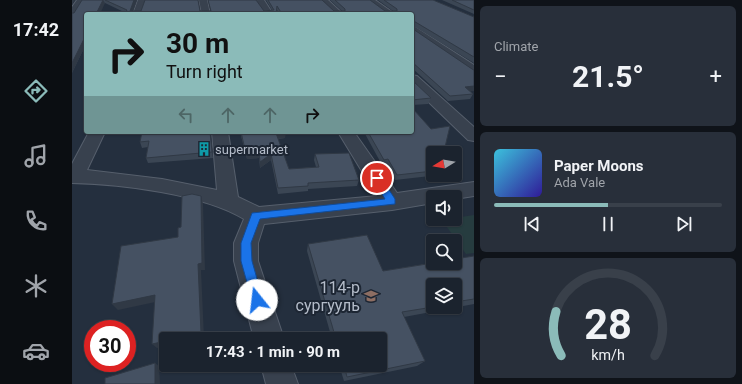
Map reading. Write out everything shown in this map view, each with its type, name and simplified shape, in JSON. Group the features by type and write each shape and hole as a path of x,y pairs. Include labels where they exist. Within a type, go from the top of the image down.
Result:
{"street":[{"path":"72,14 81,0"},
{"path":"138,12 142,0"},
{"path":"203,0 206,12"},
{"path":"260,0 268,12"},
{"path":"323,0 337,12"},
{"path":"370,0 388,12"},
{"path":"414,29 474,70"},
{"path":"414,81 474,136"},
{"path":"96,134 73,176 101,177 203,194 243,207 256,216 392,202 474,189"},
{"path":"220,134 228,202"},
{"path":"347,134 392,202"},
{"path":"256,216 246,243 246,261 267,332"},
{"path":"278,372 282,384"}],"green space":[{"path":"474,215 474,253 466,254 462,248 462,234 452,234 446,226 462,226 462,217"}],"building":[{"path":"82,0 103,0 97,12 84,12 84,39 72,63 72,13 74,13"},
{"path":"105,0 134,0 130,11 141,11 145,0 198,0 200,11 211,11 208,0 256,0 264,11 274,10 268,0 322,0 334,11 345,11 345,9 335,0 370,0 385,11 397,11 397,9 384,0 433,0 474,17 474,57 414,21 414,12 281,12 277,6 276,12 126,12 127,10"},
{"path":"452,0 474,0 474,10"},
{"path":"414,30 474,70 474,86 465,87 473,94 450,96 414,64"},
{"path":"414,82 431,98 414,100"},
{"path":"414,110 431,129 450,126 445,146 426,146 426,172 397,175 388,159 384,160 369,134 414,134"},
{"path":"142,134 210,134 212,152 146,158 149,141 140,142"},
{"path":"241,134 276,134 289,169 319,167 315,154 349,153 359,180 308,183 308,186 278,188 271,154 260,162 259,152 246,154"},
{"path":"192,194 201,196 202,263 198,264 201,332 159,332 159,342 152,344 155,295 112,304 121,246 178,237 178,228 181,227 182,196"},
{"path":"367,235 383,271 426,264 426,270 462,270 462,258 474,256 474,299 462,301 462,278 426,278 426,308 402,312 425,361 387,369 387,332 334,332 308,244"},
{"path":"155,363 155,384 105,384 105,378 125,372 136,372 136,369"},
{"path":"346,372 371,372 347,377"}],"place":[{"name":"supermarket","path":"204,149"},
{"name":"114-р сургууль","path":"371,296"}],"route":[{"path":"257,300 246,261 246,243 256,216 392,202 377,178"}]}
